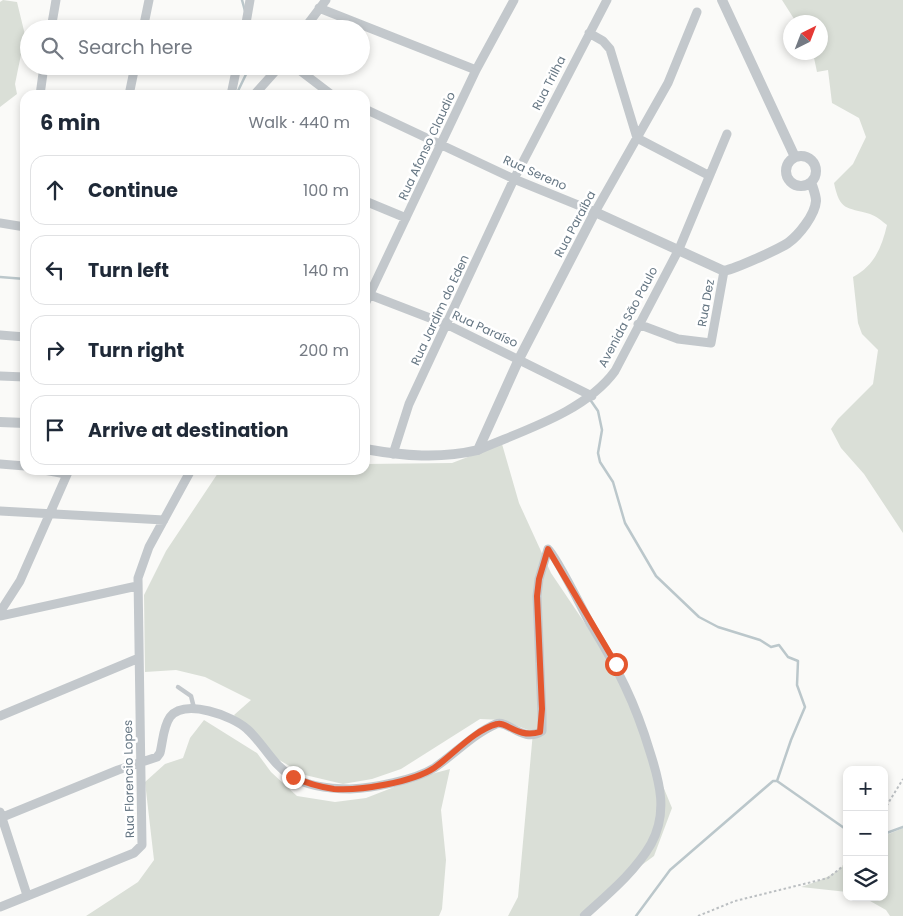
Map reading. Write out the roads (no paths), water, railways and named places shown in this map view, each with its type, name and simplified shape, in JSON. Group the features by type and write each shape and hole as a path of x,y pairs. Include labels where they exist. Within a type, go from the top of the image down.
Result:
{"street":[{"path":"53,20 56,0"},
{"path":"145,20 149,0"},
{"path":"311,20 326,0"},
{"name":"Rua Afonso Claudio","path":"370,288 442,144 476,70 514,0"},
{"name":"Rua Trilha","path":"514,179 607,0"},
{"path":"722,0 795,157"},
{"path":"245,20 248,3"},
{"path":"320,8 350,20"},
{"name":"Rua Paraíba","path":"478,450 519,359 595,212 668,83 697,12"},
{"path":"370,28 476,70"},
{"path":"589,33 603,41 610,48 636,138 708,175"},
{"path":"41,90 43,75"},
{"path":"130,90 133,75"},
{"path":"232,90 235,75"},
{"path":"258,90 272,75"},
{"path":"306,75 325,90"},
{"name":"Rua Sereno","path":"370,111 514,179 595,212 724,271"},
{"name":"Avenida São Paulo","path":"370,450 393,454 426,456 459,454 478,450 557,415 592,396 615,371 679,249 708,175 727,134"},
{"path":"803,156 814,163 816,175 811,182 798,186 788,179 786,166 795,157 803,156"},
{"name":"Rua Jardim do Eden","path":"393,454 410,404 514,179"},
{"name":"Rua Dez","path":"638,324 678,339 711,343 724,271 735,268 787,243 796,235 814,208 816,201 811,182"},
{"path":"370,203 406,218"},
{"path":"0,224 20,226"},
{"name":"Rua Paraíso","path":"370,295 448,325 592,396"},
{"path":"0,335 20,337"},
{"path":"0,376 20,377"},
{"path":"0,422 20,423"},
{"path":"0,464 20,466"},
{"path":"0,614 20,581 66,475"},
{"name":"Rua Florencio Lopes","path":"0,907 139,850 143,842 137,586 143,562 188,475"},
{"path":"0,511 164,520"},
{"path":"27,895 1,816 159,755 166,726 172,714 182,710 194,708 224,716 246,728 282,769 293,777 333,788 358,788 416,776 433,769 478,735 496,724 503,724 520,733 539,733 542,731 542,715 537,596 546,550 549,550 616,664 631,696 661,787 661,814 652,843 639,861 616,886 584,916"},
{"path":"0,614 137,586"},
{"path":"0,716 138,658"}],"lane":[{"path":"178,687 191,696 194,708"}],"waterway":[{"path":"242,0 245,11"},
{"path":"238,90 246,75"},
{"path":"0,277 20,279"},
{"path":"589,398 598,411 602,430 598,453 600,462 613,482 625,523 656,576 699,617 718,627 760,640 771,647 779,645 788,657 798,661 797,685 805,707 777,781 773,781 670,870 636,916"},
{"path":"777,781 843,827"},
{"path":"888,833 903,827"}]}
